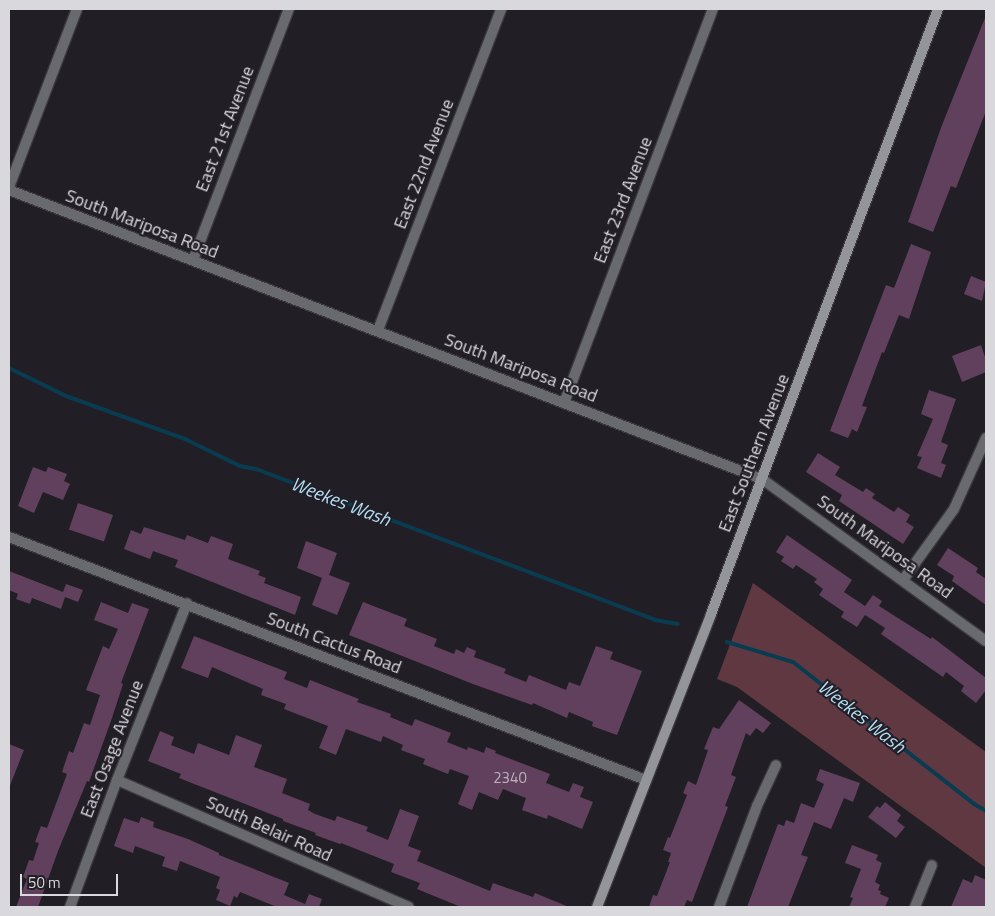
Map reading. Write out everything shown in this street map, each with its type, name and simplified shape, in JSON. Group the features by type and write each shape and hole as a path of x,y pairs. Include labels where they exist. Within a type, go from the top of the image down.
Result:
{"main road":[{"name":"East Southern Avenue","path":"597,907 698,649 938,9"}],"street":[{"path":"9,189 77,9"},
{"name":"East 21st Avenue","path":"193,260 289,9"},
{"name":"East 22nd Avenue","path":"378,330 501,9"},
{"name":"East 23rd Avenue","path":"564,403 713,9"},
{"name":"South Mariposa Road","path":"9,189 762,479 986,641"},
{"path":"903,580 954,509 986,438"},
{"name":"South Cactus Road","path":"9,537 646,780"},
{"name":"East Osage Avenue","path":"70,907 186,603"},
{"path":"719,907 776,765"},
{"name":"South Belair Road","path":"117,780 409,907"},
{"path":"915,907 932,865"}],"shaded area":[{"path":"753,583 986,752 986,868 737,687 717,679"}],"building":[{"path":"985,18 986,111 956,188 951,186 933,232 908,222 942,125"},
{"path":"911,244 931,252 909,319 899,315 884,353 882,352 862,406 867,407 857,432 852,429 848,438 830,431 886,285 894,288"},
{"path":"971,276 986,282 982,301 964,294"},
{"path":"981,345 986,360 986,372 962,382 952,356"},
{"path":"929,390 956,399 941,442 948,445 941,463 946,465 941,478 917,468 922,457 917,456 933,419 921,414"},
{"path":"818,453 840,467 835,475 863,492 866,488 875,494 872,498 894,512 898,507 910,515 906,522 914,527 903,544 839,501 842,495 806,472"},
{"path":"33,467 46,472 48,467 67,474 64,481 70,484 63,500 43,492 34,513 18,506"},
{"path":"78,503 113,515 104,542 69,529"},
{"path":"144,527 185,540 187,535 208,543 211,536 233,544 228,559 260,571 258,575 266,578 264,583 301,597 295,615 175,567 178,560 153,551 150,559 124,549 131,530 141,534"},
{"path":"787,535 852,580 844,592 865,606 873,595 882,601 879,606 931,639 932,637 986,678 986,690 976,703 961,691 964,686 946,672 943,677 881,634 885,628 865,615 857,627 841,617 844,612 819,595 823,589 814,582 817,579 796,565 793,569 781,561 784,557 776,552"},
{"path":"306,541 337,553 329,575 350,583 337,615 312,605 322,578 297,568"},
{"path":"948,548 978,568 976,572 986,579 986,605 952,581 954,576 937,565"},
{"path":"9,571 63,592 66,584 83,590 78,602 65,597 61,609 32,598 30,604 16,599 18,594 9,590"},
{"path":"101,602 128,613 132,603 149,609 121,683 123,684 89,782 87,781 58,851 38,907 16,907 27,879 23,877 29,860 33,861 39,843 35,842 41,826 47,828 67,774 62,772 69,751 73,753 84,723 90,725 100,695 86,690 103,646 109,649 118,629 94,620"},
{"path":"363,602 407,619 404,626 437,639 434,646 454,654 456,649 464,653 467,647 476,651 474,657 506,669 504,673 526,682 529,675 566,690 569,682 580,686 596,646 613,652 610,659 642,671 617,735 592,726 593,722 569,712 567,718 533,703 532,705 473,684 349,635"},
{"path":"194,636 287,672 284,679 307,688 310,680 359,699 357,702 391,714 390,717 412,726 415,719 451,733 447,742 467,750 468,747 484,753 486,747 496,751 495,753 550,774 546,783 569,792 573,783 584,787 580,797 593,802 582,829 548,815 547,819 522,810 526,798 503,789 498,800 479,792 472,810 458,804 469,776 450,769 448,774 423,764 425,759 401,750 403,745 383,736 381,742 346,729 336,755 319,748 328,726 284,709 286,704 261,695 263,689 212,667 208,678 181,668"},
{"path":"739,700 771,723 763,733 756,728 750,736 746,733 731,775 736,777 725,806 728,807 692,902 687,900 684,907 649,907 653,895 657,896 670,862 668,862 671,853 663,850 668,837 670,838 687,795 683,793 688,781 696,785 708,750 704,749 713,727 719,729"},
{"path":"160,731 174,737 171,745 194,754 198,743 229,755 236,735 262,745 254,767 287,779 282,793 310,804 308,810 315,814 335,821 337,816 368,827 366,831 388,840 400,809 419,816 408,846 421,851 417,861 490,891 493,883 533,897 535,893 569,907 461,907 417,889 420,883 391,872 394,864 315,835 316,833 283,821 283,819 179,778 181,774 148,761"},
{"path":"9,744 24,750 9,788"},
{"path":"820,769 860,783 853,802 844,798 831,829 814,822 801,855 808,857 788,907 747,907 778,824 784,826 786,820 794,823 801,803 814,808 824,784 816,780"},
{"path":"885,802 901,815 897,821 905,827 896,838 868,817 877,806 880,808"},
{"path":"141,817 154,822 153,827 188,839 219,853 219,855 289,883 284,895 305,904 309,894 322,899 319,907 277,907 240,892 237,898 234,896 230,906 216,900 220,890 216,888 220,877 180,861 177,871 162,866 165,857 135,846 133,853 114,846 124,818 139,823"},
{"path":"852,845 878,855 876,860 882,863 875,882 880,885 878,890 881,891 880,894 889,898 885,907 849,907 853,898 850,897 861,869 845,863"},
{"path":"975,875 986,880 986,907 951,907 963,879 972,883"}],"waterway":[{"name":"Weekes Wash","path":"9,368 66,396 185,439 240,466 256,469 655,620 678,624"},
{"name":"Weekes Wash","path":"727,642 793,662 974,804 986,811"}]}
